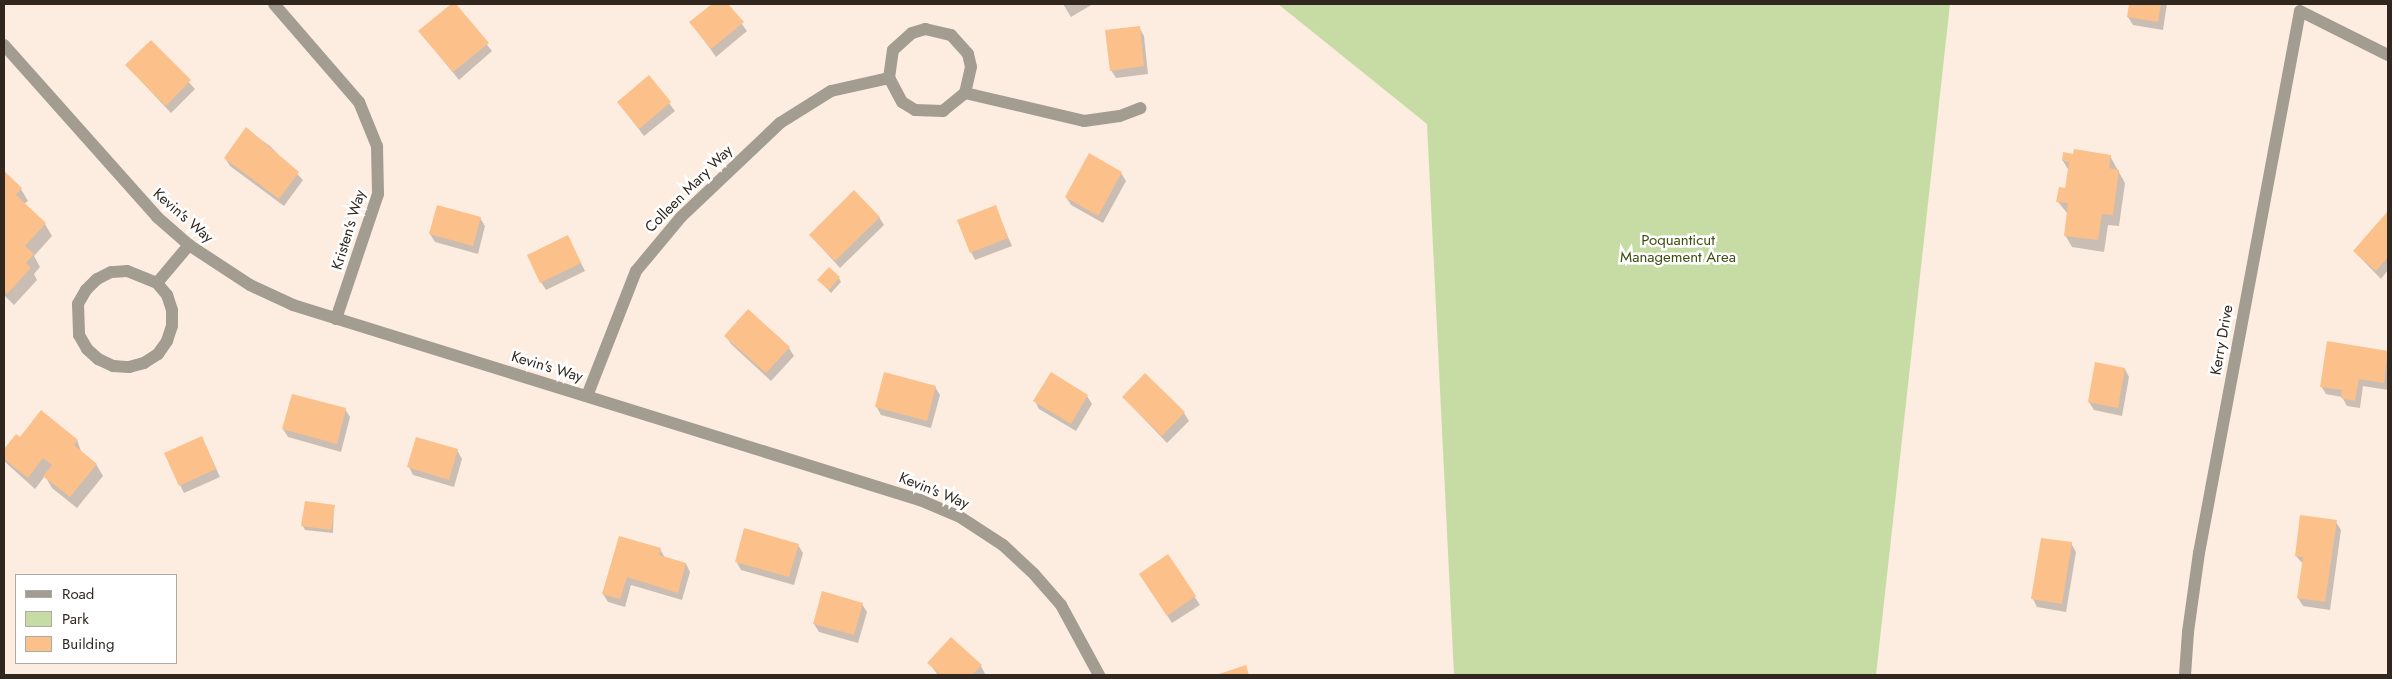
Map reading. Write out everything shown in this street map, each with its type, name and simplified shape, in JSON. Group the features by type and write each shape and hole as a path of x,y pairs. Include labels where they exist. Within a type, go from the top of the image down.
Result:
{"street":[{"name":"Kristen's Way","path":"274,4 359,102 377,146 378,194 336,319"},
{"name":"Kerry Drive","path":"2185,675 2188,632 2200,553 2300,12 2388,55"},
{"path":"925,29 938,30 961,43 968,54 970,80 965,93 942,110 922,111 902,102 888,78 893,50 902,40 925,29"},
{"name":"Kevin's Way","path":"4,45 127,187 189,245 269,296 336,319 920,500 960,517 1002,545 1034,574 1061,605 1099,675"},
{"name":"Colleen Mary Way","path":"587,396 636,271 681,217 780,123 801,108 831,91 888,78"},
{"path":"965,93 1084,121 1120,116 1142,108"},
{"path":"157,283 189,245"},
{"path":"127,270 143,274 157,283 166,295 172,310 172,326 162,348 144,363 129,367 113,366 98,360 86,349 79,335 78,304 86,290 97,279 111,272 127,270"}],"green space":[{"name":"Poquanticut Management Area","path":"1278,4 1950,4 1876,675 1454,675 1427,124"}],"building":[{"path":"451,4 456,4 489,43 453,72 418,31"},
{"path":"712,4 728,4 744,22 711,49 689,22"},
{"path":"2129,4 2161,4 2158,22 2127,17"},
{"path":"1140,26 1144,66 1110,71 1105,30"},
{"path":"151,40 191,80 166,106 125,65"},
{"path":"649,75 671,102 639,129 617,102"},
{"path":"246,127 299,172 279,199 224,158"},
{"path":"2074,149 2111,155 2109,168 2119,170 2113,215 2102,214 2098,240 2064,236 2068,203 2056,202 2059,187 2065,188 2069,162 2062,161 2063,152 2073,154"},
{"path":"1089,153 1122,172 1098,216 1065,197"},
{"path":"4,171 22,188 16,195 46,223 25,246 34,254 26,263 31,268 7,294 4,291"},
{"path":"854,190 880,217 835,261 809,235"},
{"path":"437,205 481,217 473,246 429,234"},
{"path":"996,205 1008,238 970,253 957,220"},
{"path":"2388,211 2388,257 2376,271 2353,251"},
{"path":"568,235 581,263 540,283 527,255"},
{"path":"829,267 840,277 829,290 817,280"},
{"path":"748,309 790,347 766,373 724,336"},
{"path":"2327,341 2388,351 2384,383 2359,379 2355,401 2341,398 2342,390 2320,387"},
{"path":"2095,362 2125,368 2118,408 2088,402"},
{"path":"884,372 936,386 927,421 875,407"},
{"path":"1051,372 1088,395 1071,424 1033,401"},
{"path":"1145,373 1185,412 1162,436 1122,397"},
{"path":"292,394 346,408 337,444 282,429"},
{"path":"41,410 78,440 74,445 97,464 70,497 43,476 52,465 43,458 28,478 4,459 4,449 16,434 20,437"},
{"path":"202,436 216,469 179,486 164,453"},
{"path":"416,437 458,449 449,480 407,467"},
{"path":"305,501 335,505 331,530 301,526"},
{"path":"2300,515 2337,520 2325,602 2297,598 2303,557 2295,556"},
{"path":"744,528 799,544 789,577 735,562"},
{"path":"619,536 661,548 659,555 686,563 678,593 627,577 620,599 602,594"},
{"path":"2041,538 2072,542 2062,604 2031,599"},
{"path":"1168,554 1196,596 1167,616 1139,574"},
{"path":"822,591 863,603 854,635 813,624"},
{"path":"951,637 982,665 972,675 941,675 927,663"},
{"path":"1246,665 1249,675 1216,675"}]}
